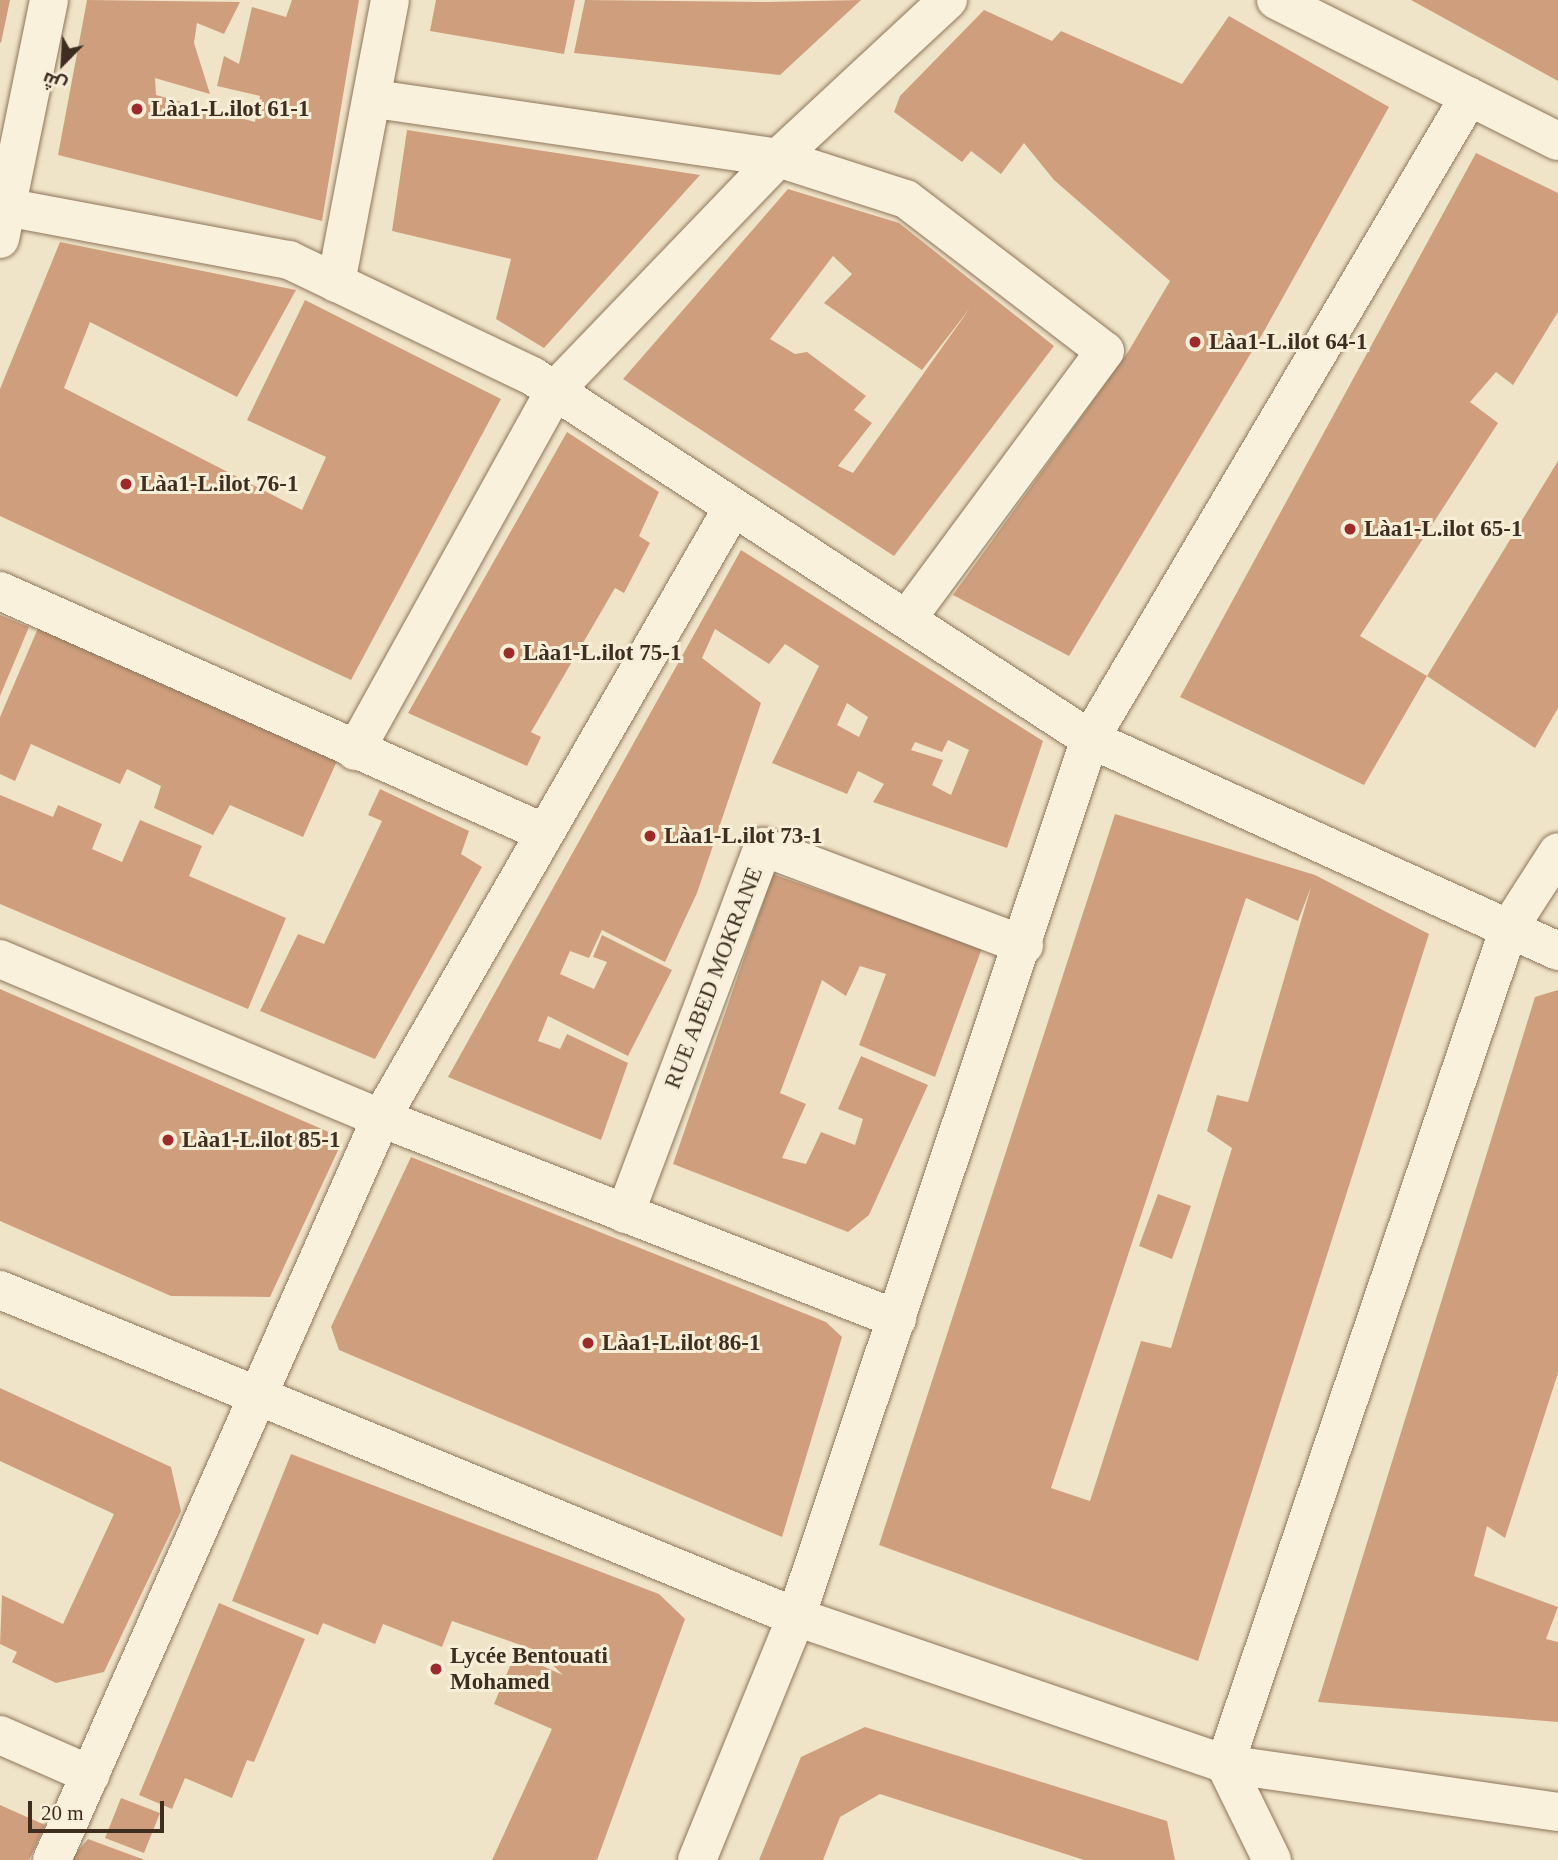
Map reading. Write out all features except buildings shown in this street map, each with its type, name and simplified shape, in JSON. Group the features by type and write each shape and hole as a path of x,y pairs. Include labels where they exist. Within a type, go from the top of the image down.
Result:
{"street":[{"path":"49,0 3,218 289,260 555,390 1090,739 1558,951"},
{"path":"336,283 374,99 390,0"},
{"path":"355,751 555,390 778,158 948,0"},
{"path":"1276,0 1558,141"},
{"path":"697,1860 796,1617 1024,944 1090,739 1469,97"},
{"path":"374,99 778,158 906,199 1105,351 907,619"},
{"path":"52,1860 261,1397 382,1118 733,507"},
{"path":"0,592 545,833"},
{"name":"RUE ABED MOKRANE","path":"625,1214 763,847 1024,944"},
{"path":"1272,1860 1225,1764 1508,928 1558,852"},
{"path":"0,959 382,1118 897,1319"},
{"path":"0,1290 796,1617 1225,1764 1558,1812"},
{"path":"0,1735 90,1775"}],"place":[{"name":"Làa1-L.ilot 61-1","path":"137,109"},
{"name":"Làa1-L.ilot 64-1","path":"1195,342"},
{"name":"Làa1-L.ilot 76-1","path":"126,484"},
{"name":"Làa1-L.ilot 65-1","path":"1350,529"},
{"name":"Làa1-L.ilot 75-1","path":"509,653"},
{"name":"Làa1-L.ilot 73-1","path":"650,836"},
{"name":"Làa1-L.ilot 85-1","path":"168,1140"},
{"name":"Làa1-L.ilot 86-1","path":"588,1343"},
{"name":"Lycée Bentouati Mohamed","path":"436,1669"}]}
